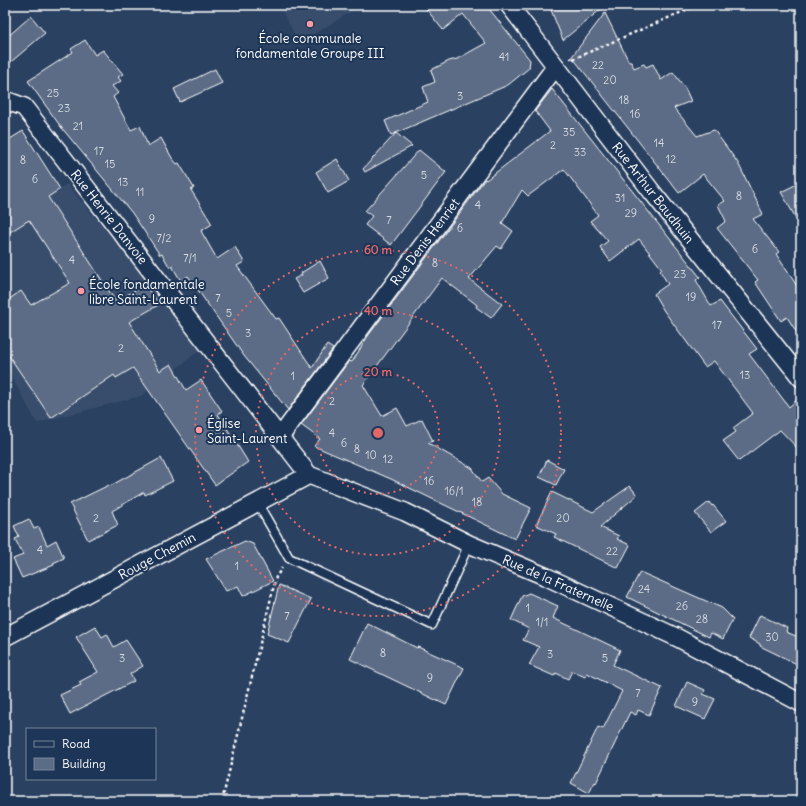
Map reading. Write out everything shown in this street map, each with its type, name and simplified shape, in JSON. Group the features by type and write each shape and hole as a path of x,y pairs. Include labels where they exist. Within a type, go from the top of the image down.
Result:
{"street":[{"name":"Rue Arthur Baudhuin","path":"509,5 652,192 801,378"},
{"name":"Rue Denis Henriet","path":"280,437 556,66"},
{"name":"Rue Henrie Danvoie","path":"5,100 24,107 309,475"},
{"name":"Rouge Chemin","path":"5,637 309,475"},
{"name":"Rue de la Fraternelle","path":"309,475 405,512 469,544 547,577 678,638 801,703"}],"lane":[{"path":"258,502 289,558 432,625 469,544"}],"path":[{"path":"556,66 698,5"},
{"path":"222,801 276,577 289,558"}],"shaded area":[{"name":"École communale fondamentale Groupe III","path":"279,5 362,5 299,43"},
{"name":"École fondamentale libre Saint-Laurent","path":"67,184 204,347 141,396 37,423 5,365 5,235 25,223 14,206 59,189"}],"building":[{"path":"423,5 486,5 530,60 529,68 508,85 391,135 385,121 428,102 423,87 435,82 431,70 449,61 457,59 486,43 463,14 443,30"},
{"path":"549,5 606,5 563,40"},
{"path":"605,13 629,62 631,62 634,68 644,64 646,67 653,64 661,80 673,72 685,88 691,101 674,108 697,136 714,130 738,163 763,214 753,219 779,252 776,254 801,292 801,339 787,317 781,321 755,282 758,280 717,228 726,221 718,205 725,201 703,174 679,193 573,58 570,59"},
{"path":"31,16 45,33 5,67 5,39"},
{"path":"85,40 95,55 103,50 123,74 118,77 121,81 112,86 118,93 113,97 131,130 140,126 148,146 161,138 172,158 177,164 179,163 194,188 191,190 212,224 201,231 217,259 235,247 244,262 237,266 276,319 279,318 312,368 327,345 333,349 288,410 244,356 188,276 181,281 172,266 170,268 162,254 160,255 132,213 61,127 28,81 73,52 71,49"},
{"path":"215,69 222,83 180,102 174,89"},
{"path":"552,89 700,277 696,280 711,306 720,301 757,349 749,354 789,407 801,396 801,452 780,430 739,461 723,441 736,432 733,428 753,413 714,361 705,367 664,311 654,294 668,284 660,271 662,269 639,239 610,261 600,247 608,241 590,221 598,215 564,169 528,196 522,190 502,223 513,231 501,249 497,246 469,279 502,304 491,318 476,307 477,305 442,278 363,385 382,416 397,408 407,426 422,419 433,441 428,443 472,468 482,482 488,478 502,494 531,508 515,539 391,479 314,446 320,439 301,425 349,361 352,362 368,336 485,179 486,180 550,131 535,111"},
{"path":"23,131 60,189 48,197 116,302 140,287 146,287 160,304 129,322 160,371 171,364 186,390 201,380 222,411 218,414 248,462 215,485 133,368 116,378 114,375 51,418 5,350 5,302 21,291 31,305 70,283 29,220 5,235 5,142"},
{"path":"396,133 412,146 365,172 363,169"},
{"path":"419,150 446,172 391,245 365,225 372,216 365,211"},
{"path":"337,159 349,181 328,193 316,172"},
{"path":"801,182 801,227 781,192"},
{"path":"320,261 329,278 303,293 294,279 302,275 301,273"},
{"path":"161,458 173,481 145,495 144,492 112,511 118,525 88,540 70,504 109,485 110,486"},
{"path":"547,460 564,469 556,485 539,477"},
{"path":"630,486 637,495 600,527 619,536 617,539 630,545 618,568 554,537 556,534 536,525 552,492 593,512"},
{"path":"709,502 726,521 711,532 695,513"},
{"path":"29,519 34,529 39,527 47,545 56,540 64,558 53,563 54,565 22,578 13,559 23,555 15,539 19,537 14,526"},
{"path":"245,541 253,544 273,581 243,596 238,586 226,591 206,559"},
{"path":"640,572 722,608 733,619 723,639 711,633 709,637 627,597"},
{"path":"279,585 311,599 289,643 267,634"},
{"path":"529,593 558,606 553,618 620,650 613,665 662,688 649,715 638,710 636,715 630,712 596,783 595,782 589,793 571,783 598,727 603,729 622,691 587,673 585,677 572,671 568,679 556,673 554,676 529,665 539,647 523,640 529,629 511,620 522,596"},
{"path":"760,615 787,628 786,632 801,638 801,666 760,646 760,644 749,638"},
{"path":"367,623 417,648 418,647 464,668 446,705 350,659"},
{"path":"95,626 102,637 107,634 114,647 126,640 143,666 130,674 134,681 70,714 60,695 81,685 79,682 98,672 76,637"},
{"path":"687,682 705,690 703,694 715,699 705,719 676,706"}],"place":[{"name":"École communale fondamentale Groupe III","path":"310,24"},
{"name":"École fondamentale libre Saint-Laurent","path":"81,291"},
{"name":"Église Saint-Laurent","path":"199,430"}]}
